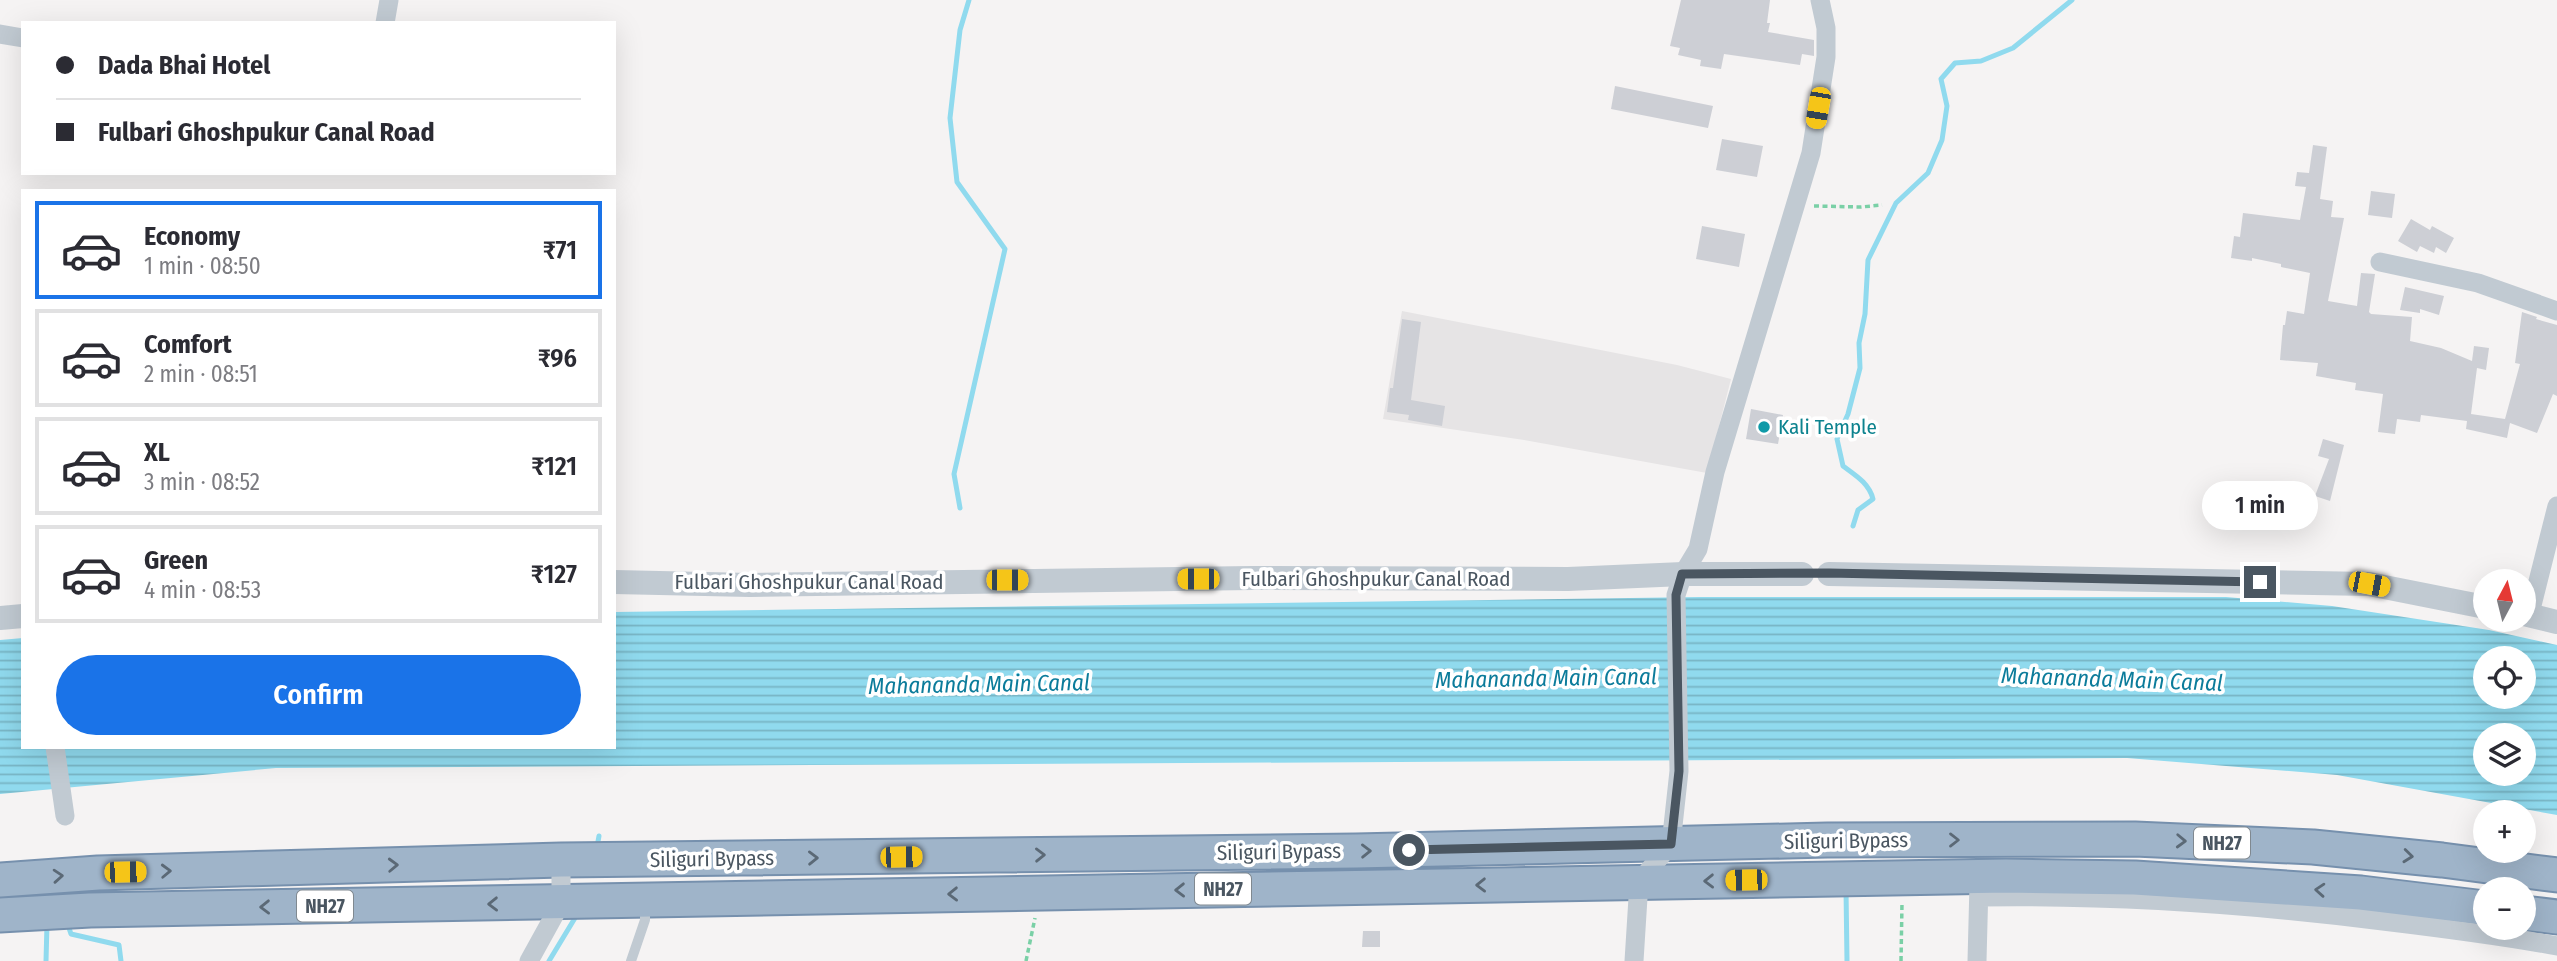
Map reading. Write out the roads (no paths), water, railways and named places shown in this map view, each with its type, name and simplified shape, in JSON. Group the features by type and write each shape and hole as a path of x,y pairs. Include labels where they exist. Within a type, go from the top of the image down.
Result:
{"highway":[{"name":"Siliguri Bypass","path":"9,879 98,873 561,860 1356,851 1827,840 2135,839 2313,847 2557,875"},
{"name":"NH27","path":"15,914 90,910 1893,877 1979,886 2135,878 2361,892 2473,906"},
{"path":"2536,914 2557,917"}],"street":[{"path":"385,21 389,0"},
{"path":"1634,961 1639,882 1671,844 1679,771 1679,584 1698,549 1715,471 1811,153 1826,57 1826,28 1820,0"},
{"path":"0,34 21,38"},
{"path":"2380,262 2478,283 2557,312"},
{"path":"2536,581 2557,506"},
{"path":"1802,574 2369,584 2473,605"},
{"name":"Fulbari Ghoshpukur Canal Road","path":"616,582 750,585 1225,579 1568,579 1679,584 1802,574"},
{"path":"0,618 21,616"},
{"path":"2536,618 2557,622"},
{"path":"55,749 63,808"},
{"path":"529,961 561,903 561,860"},
{"path":"1977,961 1979,886 2066,895 2271,907 2500,935 2557,946"}],"lane":[{"path":"631,961 645,920 633,901"}],"water":[{"name":"Mahananda Main Canal","path":"1700,597 2226,597 2332,606 2473,628 2473,632 2498,632 2557,645 2557,815 2536,811 2536,800 2474,800 2337,775 2127,758 276,768 0,794 0,640 21,638 21,749 616,749 616,612"}],"waterway":[{"path":"960,508 954,474 1005,249 957,182 950,118 960,30 969,0"},
{"path":"1853,526 1858,510 1873,499 1865,484 1843,466 1837,439 1848,414 1860,368 1859,343 1865,314 1868,260 1896,203 1928,173 1942,140 1947,106 1941,79 1955,63 1981,61 2013,48 2072,0"},
{"path":"597,847 599,836"},
{"path":"1846,889 1847,961"},
{"path":"549,961 578,913"},
{"path":"67,922 71,934 119,945 121,961"},
{"path":"46,961 47,924"}],"place":[{"name":"Kali Temple","path":"1764,427"}]}
